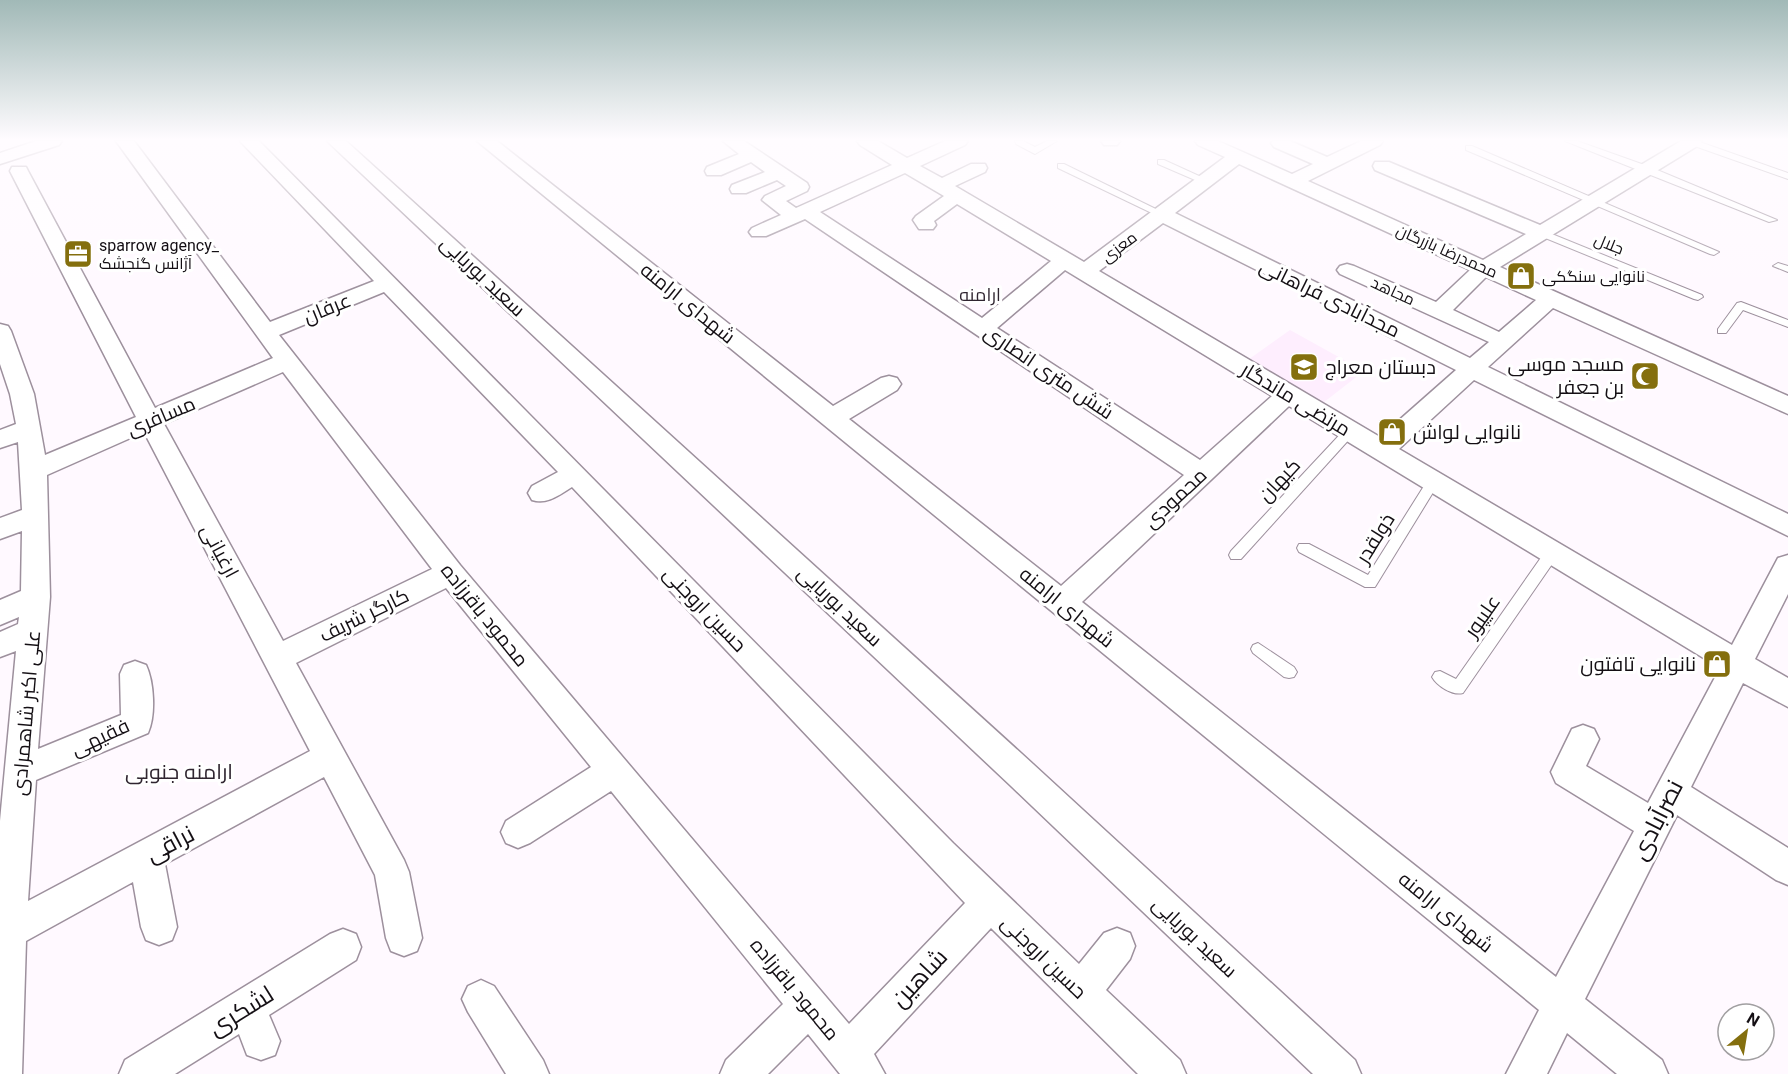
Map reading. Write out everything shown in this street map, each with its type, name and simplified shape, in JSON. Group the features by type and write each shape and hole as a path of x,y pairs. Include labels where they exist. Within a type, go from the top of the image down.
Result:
{"street":[{"name":"ارغیانی","path":"37,191 150,421 392,872 404,938"},
{"name":"محمود باقرزاده","path":"162,191 287,361 450,573 857,1064"},
{"name":"حسین اروجنی","path":"297,191 575,474 989,904 1165,1074"},
{"name":"سعید بوریایی","path":"390,191 1022,775 1341,1074"},
{"name":"شهدای ارامنه","path":"549,191 1648,1074"},
{"name":"شش متری انصاری","path":"791,191 772,200 801,213 983,328 1202,474"},
{"path":"759,232 849,191"},
{"path":"926,225 923,220 948,191"},
{"name":"مرتضی ماندگار","path":"951,191 1788,694"},
{"name":"معزی","path":"983,328 1075,266 1161,214 1192,191"},
{"name":"محمدرضا بازرگان","path":"1315,191 1788,406"},
{"path":"1441,191 1542,233"},
{"name":"مجاهد","path":"1439,312 1484,268 1611,191"},
{"name":"مجدآبادی فراهانی","path":"1161,214 1788,526"},
{"name":"مجاهد","path":"1347,270 1490,335"},
{"name":"عرفان","path":"266,332 387,284"},
{"path":"1382,450 1551,298"},
{"name":"علی اکبر شاهمرادی","path":"2,1074 9,931 36,597 36,515 29,429 25,404 3,348"},
{"name":"مسافری","path":"34,470 287,361"},
{"path":"832,418 889,384"},
{"name":"محمودی","path":"1062,603 1288,394"},
{"path":"0,439 29,429"},
{"path":"541,493 575,474"},
{"path":"0,529 36,515"},
{"name":"نصرآبادی","path":"1526,1074 1788,566"},
{"name":"کارگر شریف","path":"277,658 450,573"},
{"path":"0,613 36,597"},
{"path":"0,645 33,630"},
{"name":"فقیهی","path":"21,771 137,723 135,674"},
{"path":"1583,740 1568,772 1654,825"},
{"name":"نراقی","path":"9,931 330,756"},
{"path":"518,832 614,771"},
{"path":"1671,792 1788,868"},
{"path":"146,856 159,927"},
{"name":"شاهین","path":"857,1064 989,904"},
{"path":"1081,992 1117,946"},
{"name":"لشکری","path":"139,1074 343,947"},
{"path":"481,999 529,1074"},
{"path":"740,1074 809,1006"},
{"path":"246,1007 261,1041"}],"lane":[{"path":"1113,191 1161,214"},
{"path":"1574,191 1714,252"},
{"path":"1701,191 1772,220"},
{"name":"جلال","path":"1542,233 1698,297"},
{"path":"1722,331 1741,305 1788,324"},
{"name":"کیهان","path":"1236,555 1350,431"},
{"name":"ذولقدر","path":"1304,548 1370,583 1434,482"},
{"name":"علیپور","path":"1440,677 1458,688 1552,553"},
{"path":"1258,649 1289,672"}],"shaded area":[{"name":"دبستان معراج","path":"1290,330 1364,371 1319,406 1245,362"}],"place":[{"name":"sparrow agency_ آژانس گنجشک","path":"78,254"},
{"name":"نانوایی سنگکی","path":"1521,276"},
{"name":"دبستان معراج","path":"1304,367"},
{"name":"مسجد موسی بن جعفر","path":"1645,376"},
{"name":"نانوایی لواش","path":"1392,432"},
{"name":"نانوایی تافتون","path":"1717,664"}],"district":[{"name":"ارامنه","path":"980,294"},
{"name":"ارامنه جنوبی","path":"179,772"}]}
